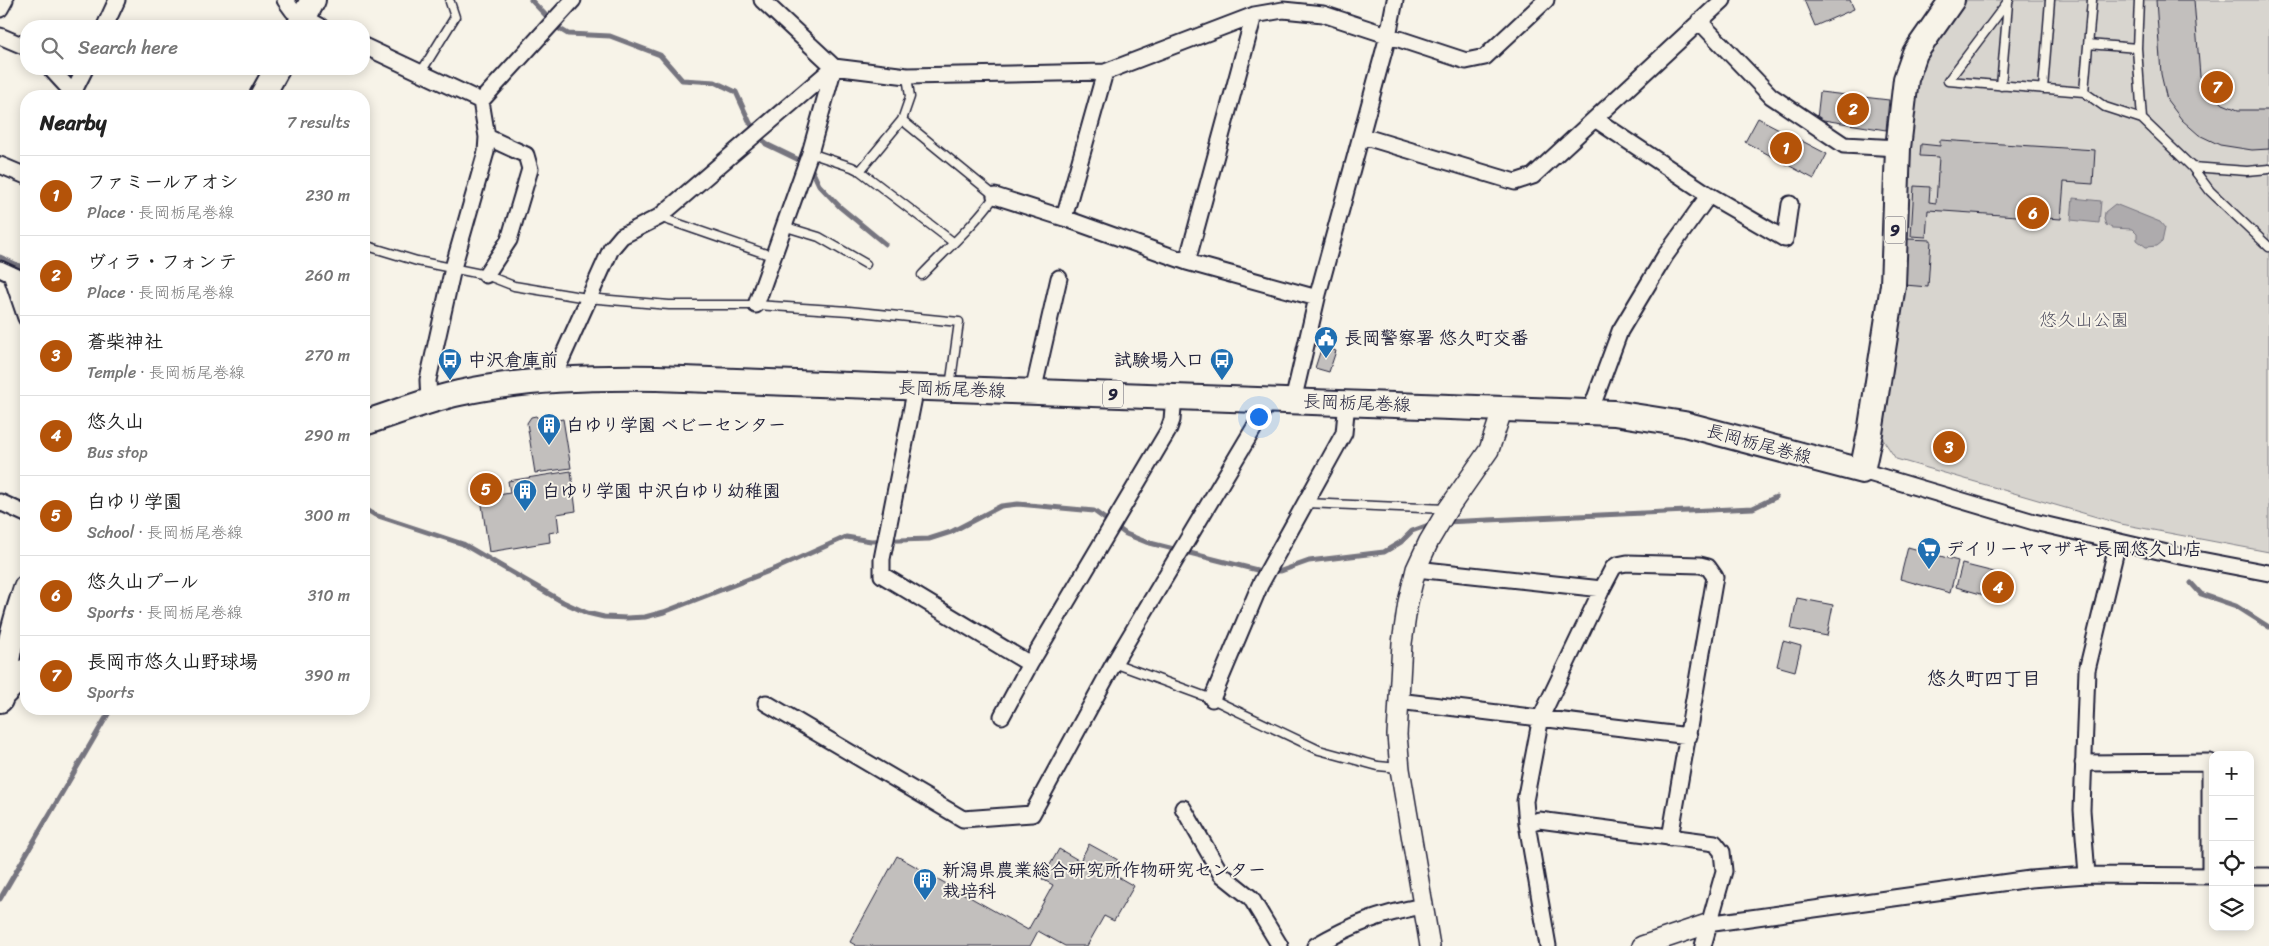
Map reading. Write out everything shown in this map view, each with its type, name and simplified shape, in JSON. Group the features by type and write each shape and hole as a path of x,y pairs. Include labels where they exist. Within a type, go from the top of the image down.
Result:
{"main road":[{"name":"9","path":"1862,471 1870,433 1893,285 1898,148 1906,78 1915,53 1952,0"},
{"path":"265,90 274,75"},
{"name":"長岡栃尾巻線","path":"370,421 457,393 552,380 657,378 1033,392 1174,395 1614,413 1684,424 1862,471"},
{"path":"1,696 6,663 20,607"},
{"path":"1,696 20,677"}],"street":[{"path":"0,9 5,0"},
{"path":"108,20 117,0"},
{"path":"286,0 293,11 308,18"},
{"path":"481,101 573,0"},
{"path":"762,0 834,67 907,76 1105,72 1254,15 1272,10 1301,10 1323,14 1466,61 1485,56 1546,0"},
{"path":"1293,401 1317,298 1362,136 1388,36 1395,0"},
{"path":"1362,136 1514,182 1533,176 1723,0"},
{"path":"1187,262 1254,15"},
{"path":"1699,21 1771,96 1844,145 1898,148"},
{"path":"0,36 20,44"},
{"path":"370,49 481,101"},
{"path":"756,305 782,226 810,153 834,67"},
{"path":"552,380 587,298 611,249 622,236 659,217 834,67"},
{"path":"1064,218 1105,72"},
{"path":"56,75 70,90"},
{"path":"74,90 82,75"},
{"path":"429,402 428,380 453,268 486,152 487,136 481,101"},
{"path":"1595,119 1709,195 1785,240 1790,204"},
{"path":"486,275 509,240 530,169 526,155 487,136"},
{"path":"0,165 20,173"},
{"path":"1590,412 1620,331 1666,256 1709,195"},
{"path":"995,196 1064,218 1187,262 1317,298"},
{"path":"5,272 20,278"},
{"path":"5,272 20,305"},
{"path":"1033,392 1059,278"},
{"path":"916,387 882,559 882,575 1030,664"},
{"path":"1002,716 1030,664 1168,431 1172,420 1174,395"},
{"path":"766,703 963,819 1032,814 1114,663 1257,423 1269,399"},
{"path":"1212,699 1260,585 1344,433 1348,402"},
{"path":"1430,946 1400,768 1397,735 1402,643 1408,602 1416,569 1429,541 1448,509 1489,450 1503,408"},
{"path":"1862,471 2034,522 2118,542 2269,573"},
{"path":"0,502 20,511"},
{"path":"2088,875 2082,810 2087,670 2118,542"},
{"path":"1548,946 1527,824 1525,801 1541,718 1613,568 1627,563 1700,565 1708,567 1715,577 1670,838"},
{"path":"1416,569 1602,589"},
{"path":"1398,702 1689,736"},
{"path":"2083,763 2210,762 2211,841"},
{"path":"1183,808 1221,874 1251,898 1280,946"},
{"path":"1527,824 1540,820 1715,844 1722,852 1724,870 1707,924 1703,946"},
{"path":"1642,946 1707,924 2030,879 2088,875 2209,876"},
{"path":"2254,876 2269,876"},
{"path":"1315,946 1365,920 1387,913 1423,906"}],"lane":[{"path":"2001,86 2008,0"},
{"path":"2008,0 1948,81 2084,92 2105,107 2142,119 2192,167 2210,191 2266,245 2269,234"},
{"path":"2043,89 2050,0"},
{"path":"2084,92 2092,0"},
{"path":"2139,0 2137,48 2142,119"},
{"path":"421,72 455,17 450,2"},
{"path":"2088,44 2137,48"},
{"path":"860,171 902,120 910,97 907,76"},
{"path":"902,120 995,196 977,221 953,242 922,275"},
{"path":"810,153 860,171 953,242"},
{"path":"2192,167 2247,171 2269,169"},
{"path":"659,217 772,256"},
{"path":"782,226 819,237 866,264"},
{"path":"370,247 416,261 486,275 514,286 587,298 669,305 756,305 849,311 958,322 949,389"},
{"path":"1306,503 1448,509"},
{"path":"1114,663 1212,699 1319,750 1378,766 1400,768"}],"green space":[{"name":"悠久山公園","path":"1967,0 2269,0 2269,552 2121,524 1896,459 1876,429 1915,83 1928,52"}],"shaded area":[{"path":"2073,198 2101,201 2099,223 2071,220"},
{"path":"2115,204 2160,222 2165,228 2162,242 2157,246 2146,247 2137,240 2137,234 2132,229 2112,228 2106,225 2104,219 2105,212"}],"building":[{"path":"1804,0 1850,0 1854,9 1815,26"},
{"path":"2156,0 2194,0 2200,76 2210,92 2223,104 2238,110 2269,110 2269,149 2252,150 2220,145 2199,135 2182,120 2167,100 2161,74"},
{"path":"1820,92 1889,100 1886,130 1817,119"},
{"path":"1758,118 1827,154 1814,179 1745,142"},
{"path":"1940,140 2095,150 2093,184 2064,182 2061,219 1928,210 1926,237 1911,236 1914,186 1930,187 1929,202 1936,203 1939,157 1920,156 1921,144 1940,146"},
{"path":"1907,239 1931,240 1928,287 1905,285"},
{"name":"長岡警察署 悠久町交番","path":"1322,346 1336,351 1329,372 1315,368"},
{"name":"白ゆり学園 ベビーセンター","path":"536,416 542,423 563,419 571,468 535,473 527,423 531,417"},
{"name":"白ゆり学園 中沢白ゆり幼稚園","path":"571,471 576,511 557,514 559,531 549,533 550,542 489,552 481,498 510,493 508,481"},
{"name":"デイリーヤマザキ 長岡悠久山店","path":"1908,547 1958,561 1950,593 1900,579"},
{"path":"1962,564 1998,573 1991,597 1956,587"},
{"path":"1797,598 1833,605 1827,636 1791,629"},
{"path":"1783,641 1801,646 1795,671 1777,666"},
{"name":"新潟県農業総合研究所作物研究センター 栽培科","path":"1089,844 1118,860 1111,873 1134,886 1114,921 1104,916 1087,946 1065,946 1038,931 1030,946 857,946 850,942 897,856 1028,930 1053,885 1042,879 1059,849 1080,861"}],"waterway":[{"path":"531,0 558,28 568,34 610,36 660,55 682,80 715,82 736,92 750,123 766,144 797,159 812,170 819,185 840,207 885,244"},
{"path":"0,257 20,266"},
{"path":"1445,522 1753,508 1776,497"},
{"path":"370,512 463,544 563,602 587,613 604,617 627,618 645,617 664,612 777,568 846,537 871,541 929,539 951,532 1001,506 1018,504 1094,511 1126,534 1146,542 1257,570 1281,571 1309,561 1384,552 1401,542 1412,531 1434,523"},
{"path":"2191,583 2201,594 2236,606 2269,627"},
{"path":"0,899 107,715"}],"place":[{"name":"長岡市悠久山野球場","path":"2217,87"},
{"name":"ヴィラ・フォンテ","path":"1853,109"},
{"name":"ファミールアオシ","path":"1786,148"},
{"name":"悠久山プール","path":"2033,213"},
{"name":"長岡警察署 悠久町交番","path":"1326,359"},
{"name":"中沢倉庫前","path":"450,381"},
{"name":"試験場入口","path":"1222,381"},
{"name":"白ゆり学園 ベビーセンター","path":"549,446"},
{"name":"蒼柴神社","path":"1949,447"},
{"name":"白ゆり学園","path":"486,489"},
{"name":"白ゆり学園 中沢白ゆり幼稚園","path":"525,512"},
{"name":"デイリーヤマザキ 長岡悠久山店","path":"1929,570"},
{"name":"悠久山","path":"1998,587"},
{"name":"新潟県農業総合研究所作物研究センター 栽培科","path":"925,901"}],"district":[{"name":"悠久町四丁目","path":"1984,678"}]}
